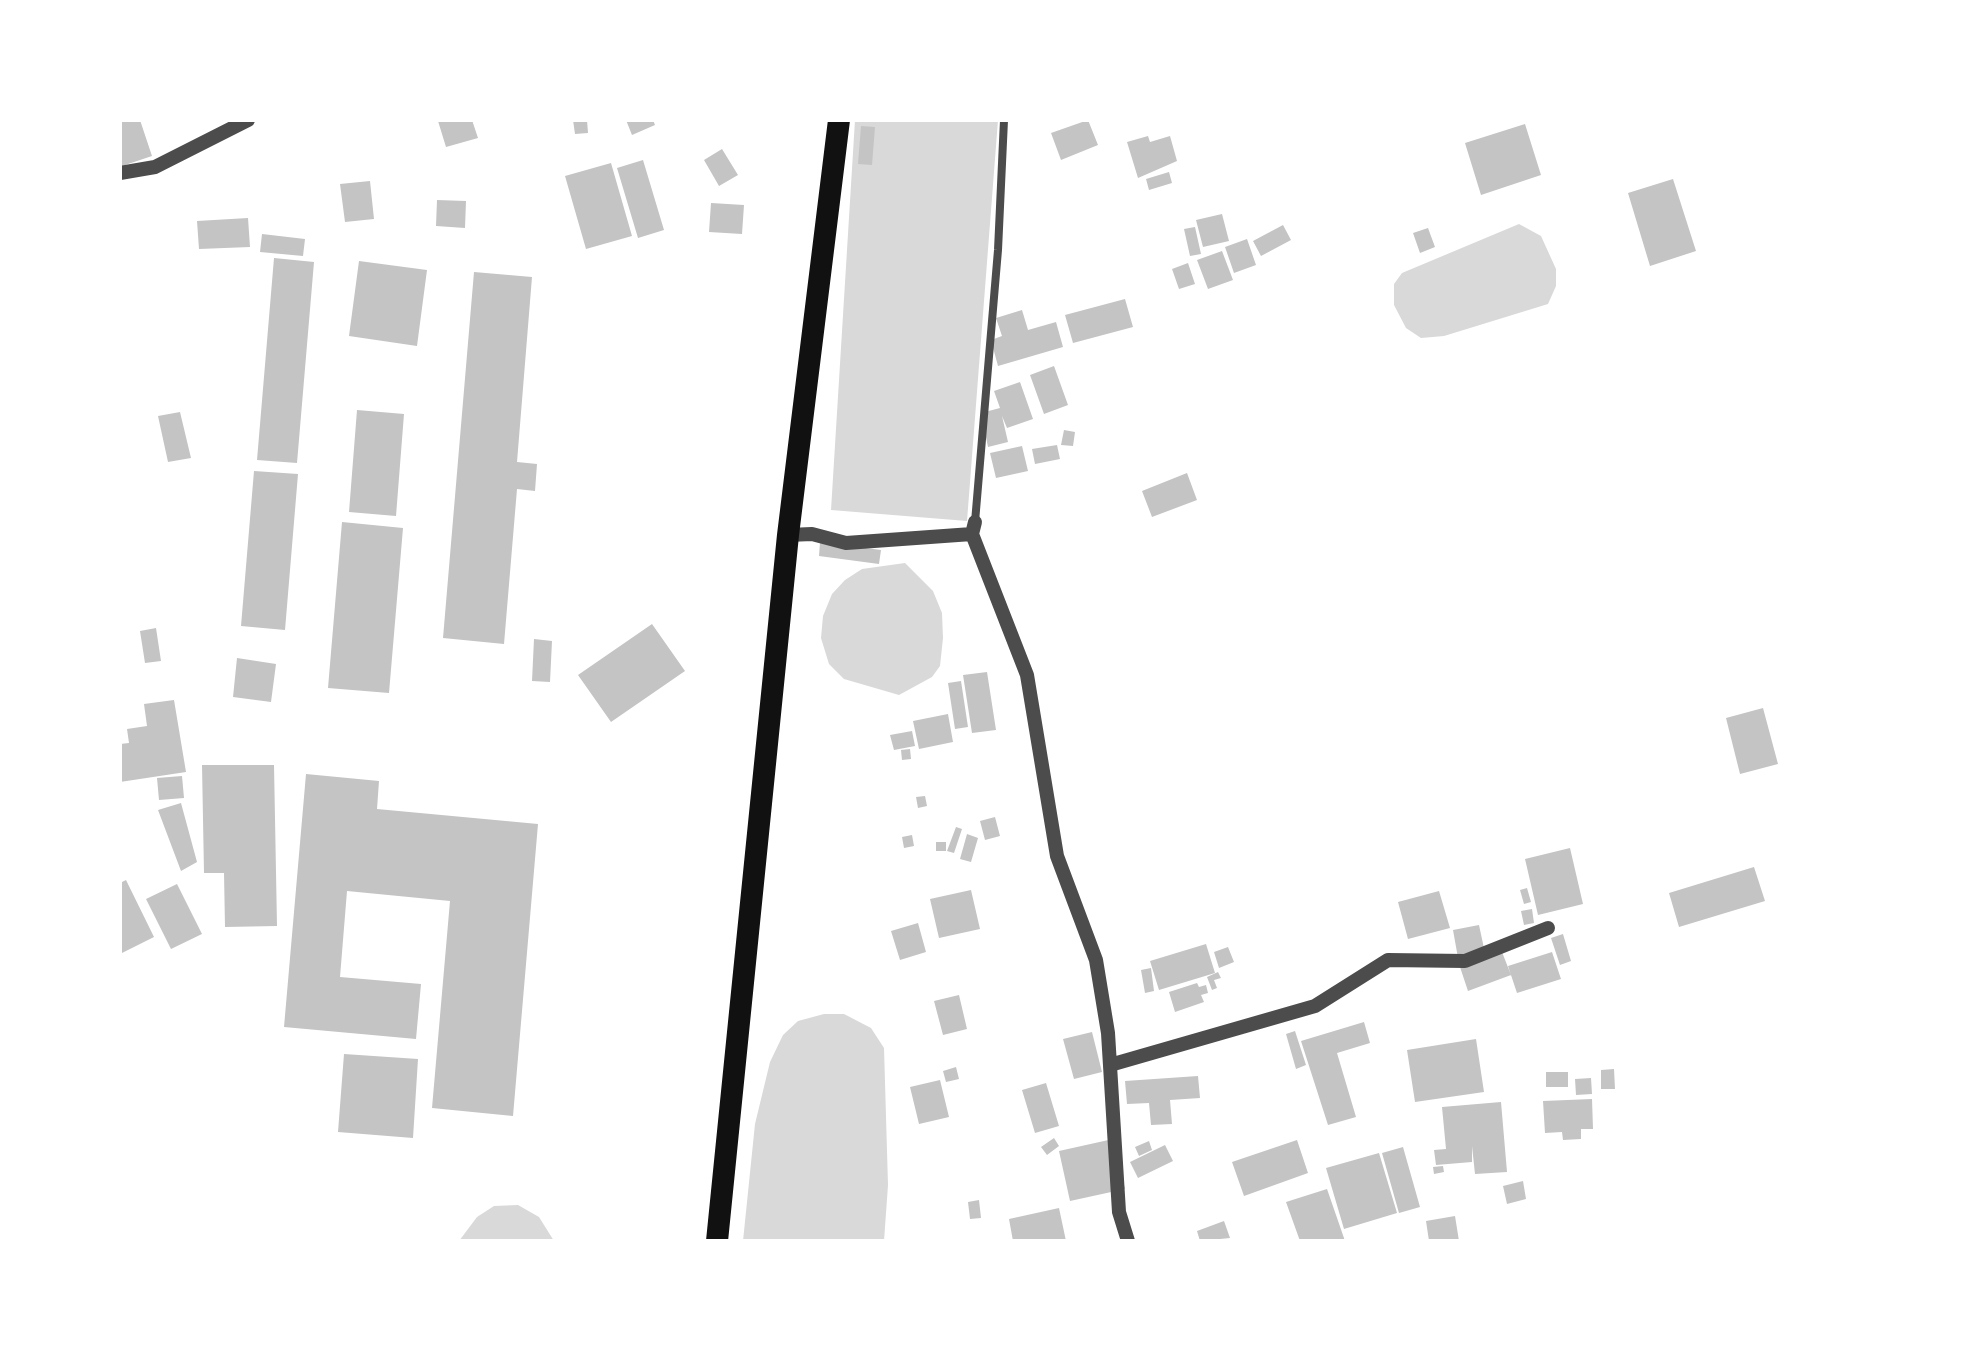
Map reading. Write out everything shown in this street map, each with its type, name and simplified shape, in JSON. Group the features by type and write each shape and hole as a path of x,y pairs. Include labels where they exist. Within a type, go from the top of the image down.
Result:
{"highway":[{"path":"717,1241 788,535 839,120"}],"street":[{"path":"120,173 155,167 248,120"},
{"path":"1004,120 998,250 974,528 1027,675 1057,856 1096,960 1110,1065 1119,1212 1128,1241"},
{"path":"788,535 812,534 846,543 974,528"},
{"path":"1110,1065 1315,1006 1388,960 1465,961 1548,928"}],"shaded area":[{"path":"855,120 998,120 967,521 831,510"},
{"path":"1519,224 1541,236 1556,269 1556,286 1548,304 1444,336 1421,338 1406,328 1394,305 1394,284 1402,273"},
{"path":"905,563 933,591 942,613 943,638 940,666 932,677 899,695 844,679 829,664 821,638 823,616 832,594 845,580 862,569"},
{"path":"824,1014 844,1014 871,1028 884,1048 888,1185 884,1241 743,1241 755,1124 770,1062 783,1035 798,1021"},
{"path":"518,1205 539,1217 554,1241 459,1241 477,1217 494,1206"}],"building":[{"path":"120,120 140,120 152,156 122,166"},
{"path":"472,120 478,138 446,147 438,121"},
{"path":"573,120 587,120 588,133 575,134"},
{"path":"626,120 653,120 655,125 632,135"},
{"path":"1088,120 1098,145 1061,160 1051,133"},
{"path":"1525,124 1541,175 1481,195 1465,143"},
{"path":"861,126 875,127 872,165 858,164"},
{"path":"1148,136 1150,142 1170,136 1177,161 1138,178 1127,142"},
{"path":"722,149 738,175 719,186 704,160"},
{"path":"643,160 664,230 638,238 617,168"},
{"path":"611,163 632,236 586,249 565,176"},
{"path":"1169,172 1172,183 1149,190 1146,179"},
{"path":"1673,179 1696,251 1650,266 1628,193"},
{"path":"370,181 374,219 345,222 340,184"},
{"path":"437,200 466,201 465,228 436,226"},
{"path":"711,203 744,205 742,234 709,232"},
{"path":"1222,214 1229,241 1203,247 1196,220"},
{"path":"248,218 250,247 199,249 197,221"},
{"path":"1283,225 1291,240 1261,256 1253,241"},
{"path":"1195,227 1201,254 1190,256 1184,229"},
{"path":"1428,228 1435,247 1420,253 1413,233"},
{"path":"262,234 305,239 303,256 260,252"},
{"path":"1247,239 1256,265 1234,273 1225,247"},
{"path":"1222,251 1233,280 1208,289 1197,260"},
{"path":"274,258 314,262 297,463 257,460"},
{"path":"359,261 427,270 417,346 349,336"},
{"path":"1188,263 1195,284 1179,289 1172,269"},
{"path":"474,272 532,277 517,462 537,464 535,491 517,489 504,644 443,638"},
{"path":"1125,299 1133,327 1073,343 1065,315"},
{"path":"1022,310 1028,330 1056,322 1063,347 998,366 991,340 1002,336 996,318"},
{"path":"1054,366 1068,405 1044,414 1030,375"},
{"path":"1020,382 1033,419 1007,428 1002,416 1008,442 988,447 981,413 1000,408 994,391"},
{"path":"357,410 404,414 396,516 349,512"},
{"path":"180,412 191,458 168,462 158,416"},
{"path":"1064,430 1075,432 1073,446 1061,445"},
{"path":"1057,445 1060,459 1035,464 1032,449"},
{"path":"1022,446 1028,471 996,478 990,453"},
{"path":"254,471 298,474 285,630 241,626"},
{"path":"1187,473 1197,500 1152,517 1142,491"},
{"path":"342,522 403,528 389,693 328,688"},
{"path":"820,542 881,550 879,564 819,556"},
{"path":"652,624 685,671 611,722 578,675"},
{"path":"156,628 161,661 145,663 140,631"},
{"path":"534,639 552,641 550,682 532,681"},
{"path":"237,658 276,664 271,702 233,697"},
{"path":"987,672 996,730 972,733 963,675"},
{"path":"961,681 968,727 955,729 948,683"},
{"path":"174,700 186,772 120,782 120,744 129,743 127,729 147,726 144,704"},
{"path":"1763,708 1778,764 1740,774 1726,718"},
{"path":"948,714 953,742 919,749 913,721"},
{"path":"912,731 915,746 894,750 890,735"},
{"path":"910,749 911,759 902,760 901,750"},
{"path":"202,765 274,765 277,926 225,927 224,873 204,873"},
{"path":"306,774 379,781 377,809 538,824 513,1116 432,1108 450,901 347,891 340,977 421,984 416,1039 284,1027"},
{"path":"182,776 184,798 159,800 157,778"},
{"path":"925,796 927,806 918,808 916,797"},
{"path":"181,803 197,862 181,871 158,810"},
{"path":"995,817 1000,836 985,840 980,821"},
{"path":"956,827 962,829 954,853 947,851"},
{"path":"967,834 978,838 971,862 960,859"},
{"path":"912,835 914,846 904,848 902,837"},
{"path":"936,842 946,842 946,851 936,851"},
{"path":"1570,848 1583,904 1538,915 1525,859"},
{"path":"1754,867 1765,901 1679,927 1669,893"},
{"path":"126,880 154,937 120,954 120,883"},
{"path":"177,884 202,934 171,949 146,899"},
{"path":"1527,888 1531,902 1524,904 1520,890"},
{"path":"971,890 980,929 939,938 930,899"},
{"path":"1439,891 1450,928 1408,939 1398,902"},
{"path":"1532,909 1534,923 1524,925 1521,911"},
{"path":"918,923 926,952 900,960 891,931"},
{"path":"1479,925 1485,953 1458,958 1453,930"},
{"path":"1563,934 1571,961 1560,965 1551,938"},
{"path":"1206,944 1215,973 1159,990 1150,961"},
{"path":"1228,947 1234,962 1219,968 1214,952"},
{"path":"1502,952 1511,975 1468,991 1460,967"},
{"path":"1552,952 1561,979 1517,993 1508,966"},
{"path":"1151,968 1154,991 1145,993 1141,970"},
{"path":"1218,972 1221,978 1214,980 1217,988 1212,990 1207,977"},
{"path":"1197,983 1199,987 1206,985 1208,993 1201,995 1204,1002 1175,1012 1169,992"},
{"path":"959,995 967,1029 943,1035 934,1001"},
{"path":"1364,1022 1370,1043 1337,1053 1356,1117 1328,1125 1301,1041"},
{"path":"1295,1031 1306,1065 1296,1069 1286,1034"},
{"path":"1092,1032 1102,1072 1074,1079 1063,1039"},
{"path":"1476,1039 1484,1092 1415,1102 1407,1050"},
{"path":"344,1054 418,1059 413,1138 338,1132"},
{"path":"956,1067 959,1079 946,1082 943,1071"},
{"path":"1614,1069 1615,1089 1601,1089 1601,1070"},
{"path":"1546,1072 1568,1072 1568,1087 1546,1087"},
{"path":"1198,1076 1200,1098 1170,1100 1172,1124 1151,1125 1149,1103 1127,1104 1125,1081"},
{"path":"1591,1078 1592,1094 1576,1095 1575,1079"},
{"path":"940,1080 949,1117 919,1124 910,1087"},
{"path":"1046,1083 1059,1126 1035,1133 1022,1090"},
{"path":"1592,1099 1593,1129 1581,1129 1581,1139 1563,1140 1562,1132 1545,1133 1543,1101"},
{"path":"1501,1102 1507,1172 1475,1174 1472,1146 1472,1162 1436,1165 1434,1150 1446,1149 1442,1107"},
{"path":"1054,1138 1059,1146 1047,1155 1041,1147"},
{"path":"1113,1139 1125,1189 1070,1201 1059,1151"},
{"path":"1297,1140 1308,1173 1244,1196 1232,1162"},
{"path":"1149,1141 1152,1150 1139,1156 1135,1147"},
{"path":"1165,1145 1173,1161 1138,1178 1130,1162"},
{"path":"1403,1147 1420,1207 1399,1213 1382,1153"},
{"path":"1379,1153 1397,1213 1344,1229 1326,1168"},
{"path":"1443,1166 1444,1172 1434,1174 1433,1167"},
{"path":"1523,1181 1526,1199 1507,1204 1503,1186"},
{"path":"1327,1189 1345,1241 1300,1241 1286,1202"},
{"path":"979,1200 981,1218 970,1219 968,1202"},
{"path":"1059,1208 1066,1241 1013,1241 1009,1219"},
{"path":"1455,1216 1459,1241 1429,1241 1426,1221"},
{"path":"1224,1221 1230,1238 1200,1241 1197,1231"}]}
